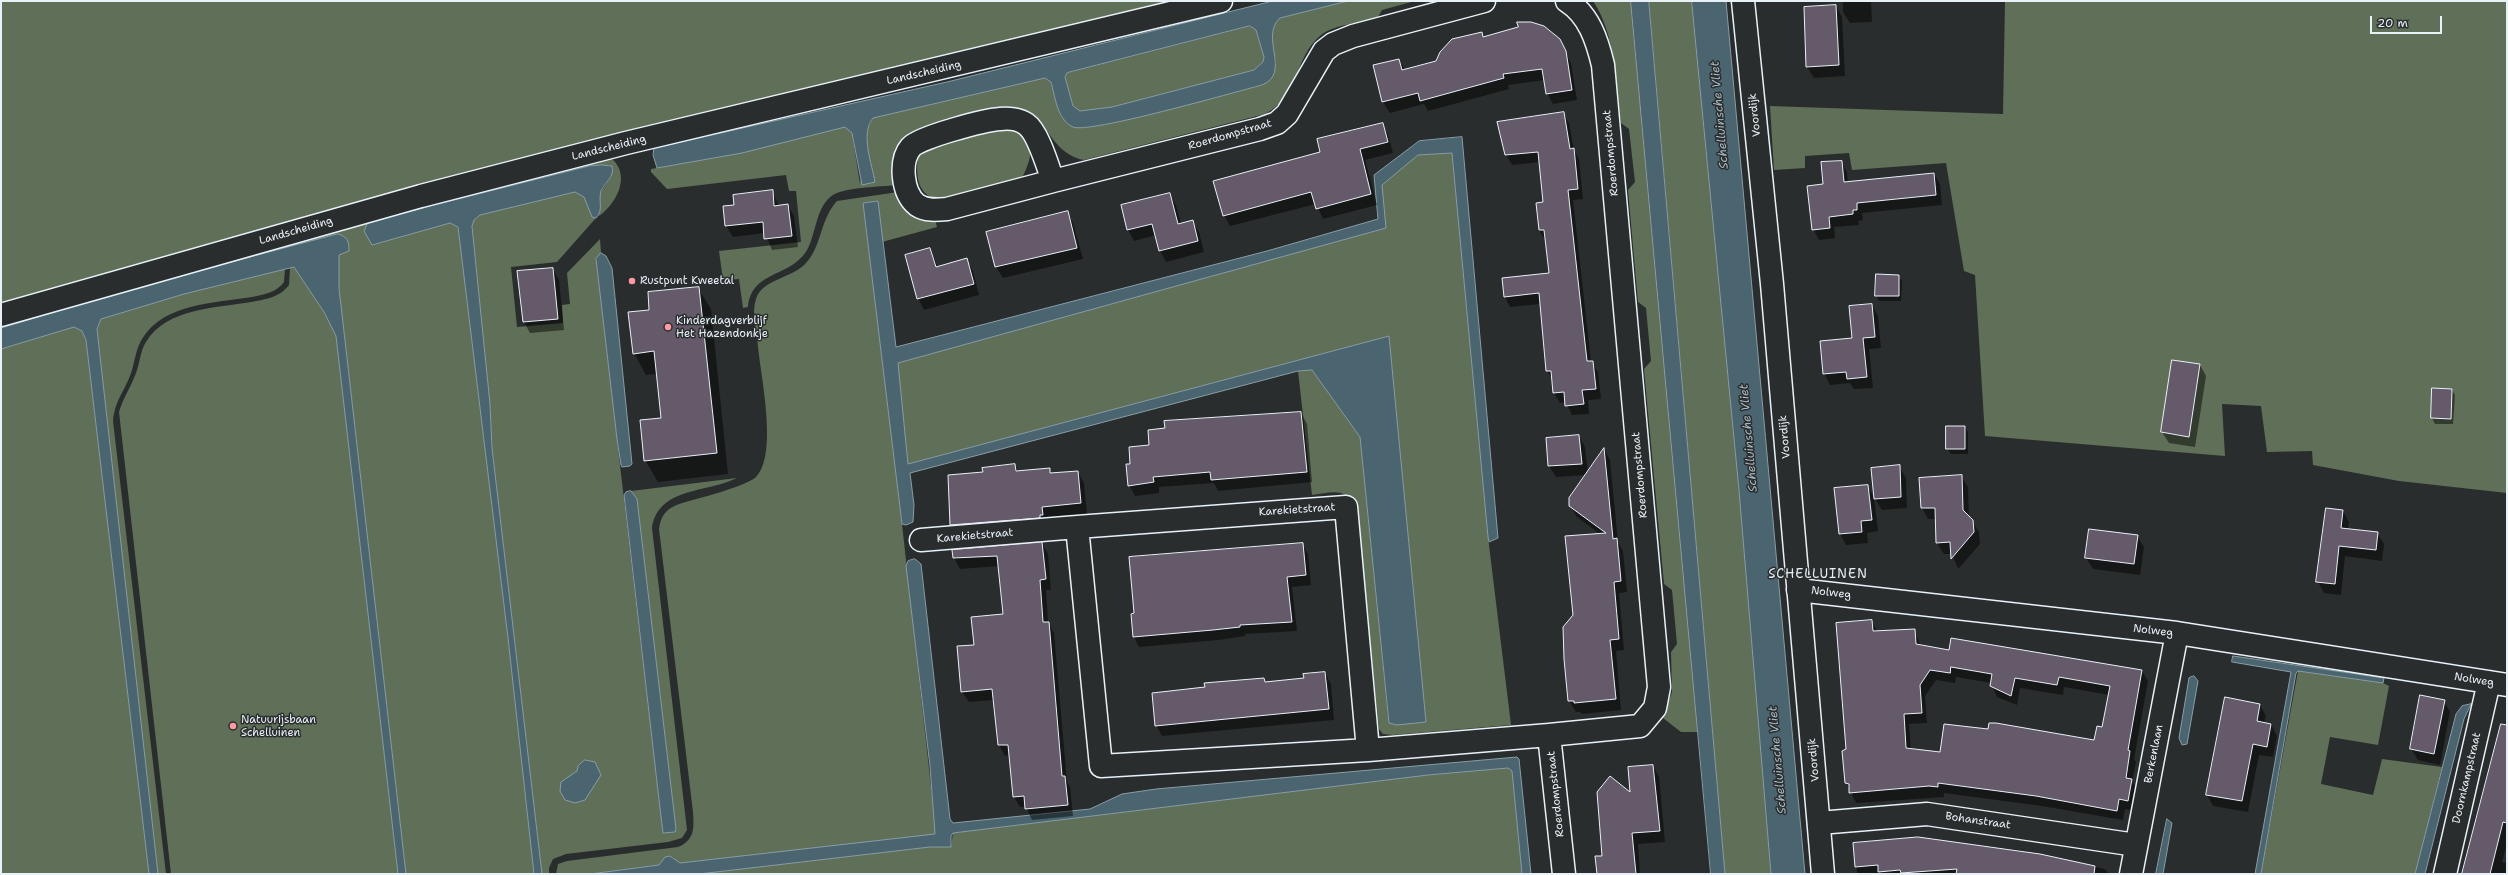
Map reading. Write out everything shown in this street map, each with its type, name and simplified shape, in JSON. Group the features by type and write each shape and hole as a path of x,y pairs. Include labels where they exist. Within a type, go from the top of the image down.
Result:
{"street":[{"name":"Landscheiding","path":"1,315 421,196 619,145 1221,1"},
{"name":"Roerdompstraat","path":"1053,181 1037,141 1027,124 1014,119 989,120 923,139 912,146 905,156 903,170 909,195 918,205 930,210 947,210 1053,181 1260,129 1277,122 1287,114 1324,51 1333,44 1353,36 1484,1"},
{"name":"Roerdompstraat","path":"1564,874 1550,735 1640,726 1655,708 1659,687 1603,64 1597,40 1584,17 1575,6 1567,1"},
{"name":"Voordijk","path":"1743,1 1772,284 1823,874"},
{"name":"Karekietstraat","path":"921,540 1346,507 1368,750"},
{"path":"1077,527 1101,766 1368,750 1550,735"},
{"name":"Nolweg","path":"1798,590 2177,633 2498,684"},
{"name":"Berkenlaan","path":"2131,874 2177,633"},
{"name":"Doornkampstraat","path":"2445,874 2498,684"},
{"name":"Bohanstraat","path":"1819,823 1927,814 2136,845"}],"green space":[{"path":"1,1 1192,1 1,308"},
{"path":"1348,1 1415,1 1382,10 1377,19 1333,28 1321,35 1312,44 1306,54 1285,97 1277,106 1265,114 1084,160 1070,155 1060,147 1038,120 1030,113 1018,108 1003,108 914,133 901,143 894,155 893,169 896,185 846,190 833,195 828,199 820,212 809,246 802,256 794,264 765,279 757,286 751,295 748,307 743,308 739,279 723,280 719,251 801,242 796,191 789,191 786,175 667,189 651,172 651,169 742,153 841,126 848,128 852,133 860,184 867,129 873,118 1045,78 1051,82 1062,118 1083,128 1129,119 1262,85 1276,63 1272,33 1273,28 1280,18"},
{"path":"1593,1 1631,1 1698,732 1681,732 1663,718 1672,692 1671,652 1677,644 1672,590 1664,584 1644,369 1651,361 1646,308 1638,302 1628,190 1635,182 1629,129 1621,123 1616,76 1610,44 1601,14"},
{"path":"1649,1 1692,1 1739,490 1771,874 1725,874"},
{"path":"2005,1 2507,1 2507,493 2399,481 2313,465 2312,451 2267,452 2261,406 2222,404 2225,456 1985,436 1975,275 1964,271 1946,163 1852,170 1849,153 1805,156 1805,168 1774,170 1770,106 2003,114"},
{"path":"1250,26 1256,30 1264,57 1263,62 1254,70 1112,107 1080,111 1073,106 1065,77 1067,73"},
{"path":"1004,128 1014,130 1022,134 1027,138 1030,144 1030,159 1023,176 979,191 954,197 935,198 924,192 917,175 918,157 933,144"},
{"path":"1452,153 1488,537 1511,725 1393,735 1383,734 1379,729 1357,510 1349,498 1344,494 1333,492 1312,495 1298,371 1312,370 1360,437 1389,723 1426,722 1389,336 908,464 898,363 1385,228 1381,185 1418,155"},
{"path":"608,156 615,162 620,170 620,186 612,203 599,216 600,193 611,177 610,165 589,166 375,220 372,245 450,223 458,227 508,638 534,874 406,874 339,288 339,255 301,244 285,248 283,240"},
{"path":"575,192 585,197 592,217 596,218 557,262 511,267 517,327 563,323 562,305 570,304 567,273 600,239 601,253 596,259 663,833 675,832 676,829 637,499 631,491 737,478 674,498 664,505 656,515 652,528 687,830 682,838 668,842 566,854 553,859 549,868 549,874 542,874 492,448 490,404 472,226 474,220 480,215"},
{"path":"898,192 920,218 935,220 937,227 882,242 878,201 863,203 902,524 936,832 933,835 680,863 676,862 673,857 659,865 590,874 556,874 558,864 567,861 678,847 688,841 693,828 693,812 659,529 661,520 667,510 674,506 731,489 750,481 756,477 763,466 766,452 766,415 754,317 756,299 759,292 771,283 794,272 806,263 815,249 831,208 837,201"},
{"path":"294,267 324,312 336,335 398,874 171,874 119,412 136,373 144,346 155,331 166,322 179,316 208,308 262,300 277,295 289,285 290,268"},
{"path":"285,269 284,282 277,289 252,297 207,303 177,311 163,318 152,327 140,343 130,377 118,400 114,413 113,421 166,874 158,874 97,330 101,319 184,294"},
{"path":"74,327 82,331 86,340 149,874 1,874 1,349"},
{"path":"2298,671 2383,683 2389,686 2378,745 2330,737 2321,784 2373,795 2382,759 2442,767 2415,874 2261,874"},
{"path":"1508,768 1512,771 1522,874 699,874 930,847 951,847 953,833 1428,775"}],"water":[{"path":"1273,1 1348,1 1280,18 1274,26 1273,35 1275,72 1271,79 1262,85 1133,119 1085,127 1073,127 1063,119 1051,82 1045,78 873,118 867,132 867,141 875,182 862,185 852,133 845,127 742,153 657,168 653,155 654,148 947,82","holes":["1250,26 1256,30 1264,57 1263,62 1254,70 1112,107 1080,111 1073,106 1065,77 1067,73"]},
{"path":"1631,1 1649,1 1725,874 1711,874"},
{"name":"Schelluinsche Vliet","path":"1692,1 1726,1 1805,874 1771,874 1739,490"},
{"path":"1462,137 1498,538 1489,542 1452,153 1418,155 1382,185 1386,228 898,363 908,464 1389,336 1426,722 1397,725 1389,723 1360,437 1312,370 1298,371 910,473 914,505 913,522 906,525 902,524 863,203 878,201 896,347 1267,251 1378,219 1374,175 1419,141"},
{"path":"589,166 612,166 613,170 611,176 601,191 600,212 596,218 592,217 584,197 575,192 480,215 474,220 472,226 490,404 492,448 542,874 534,874 508,638 458,227 450,223 372,245 364,231 368,222 375,220"},
{"path":"338,234 346,238 349,245 349,251 339,255 339,288 406,874 398,874 336,336 324,312 294,267 184,294 101,319 97,329 158,874 149,874 86,340 82,331 74,327 1,349 1,328 140,286"},
{"path":"601,253 606,256 612,268 632,464 630,466 622,467 617,439 596,259"},
{"path":"631,491 637,499 676,829 675,832 663,833 624,495 626,492"},
{"path":"915,559 921,564 950,819 953,823 1090,809 1122,794 1156,789 1517,757 1519,759 1531,874 1522,874 1512,771 1508,768 1428,775 953,833 951,836 951,847 930,847 699,874 590,874 659,865 665,857 670,856 680,863 935,834 930,766 906,566 908,561"},
{"path":"2233,656 2384,678 2383,683 2298,671 2296,673 2261,874 2255,874 2291,672 2232,662"},
{"path":"2194,676 2198,681 2187,744 2182,745 2179,738 2189,678"},
{"path":"2471,704 2464,719 2425,874 2415,874 2456,714 2462,706"},
{"path":"585,760 595,762 601,775 585,800 575,803 565,800 560,791 561,782 577,771 578,766"},
{"path":"2167,819 2172,823 2163,874 2156,874"}],"building":[{"path":"1836,5 1839,65 1806,67 1804,7"},
{"path":"1517,22 1531,22 1544,26 1560,39 1566,51 1572,90 1546,94 1542,69 1503,74 1504,78 1420,101 1418,93 1382,102 1373,65 1399,59 1402,70 1436,61 1440,52 1452,39 1482,32 1483,37 1518,27"},
{"path":"1564,112 1570,149 1574,148 1578,189 1568,190 1587,361 1593,361 1596,389 1582,390 1584,404 1565,406 1564,392 1553,393 1551,371 1546,371 1539,293 1504,297 1502,278 1549,273 1544,230 1539,230 1536,203 1543,202 1538,152 1505,155 1497,122"},
{"path":"1383,123 1388,142 1360,149 1371,194 1316,209 1311,192 1223,216 1213,181 1320,152 1317,139"},
{"path":"1842,161 1844,182 1934,173 1936,195 1857,203 1857,210 1853,210 1853,214 1829,217 1830,228 1812,230 1807,186 1823,184 1821,162"},
{"path":"773,190 774,206 788,204 792,236 764,239 763,222 725,226 723,206 734,205 733,195"},
{"path":"1170,193 1178,224 1193,220 1198,241 1159,251 1152,224 1127,230 1121,205"},
{"path":"1068,211 1077,248 995,267 986,232"},
{"path":"930,248 936,267 967,258 974,284 917,299 905,255"},
{"path":"553,268 558,319 523,322 517,271"},
{"path":"1876,274 1899,275 1899,296 1875,296"},
{"path":"699,287 717,453 644,461 640,420 661,418 654,351 633,354 628,312 649,310 648,292"},
{"path":"1872,304 1875,337 1863,338 1867,377 1847,379 1846,372 1823,374 1820,341 1852,338 1849,306"},
{"path":"2172,360 2200,364 2189,437 2161,432"},
{"path":"2432,388 2452,389 2451,419 2431,418"},
{"path":"1301,412 1307,472 1211,480 1210,472 1153,477 1154,482 1128,486 1126,464 1130,464 1129,447 1149,445 1148,430 1165,428 1164,421"},
{"path":"1946,426 1965,426 1965,449 1946,449"},
{"path":"1579,435 1582,464 1548,466 1546,438"},
{"path":"1604,448 1613,539 1617,538 1621,581 1614,582 1619,639 1610,640 1616,699 1574,703 1574,701 1568,701 1564,659 1563,627 1573,615 1565,536 1606,533 1569,506 1569,498"},
{"path":"1015,464 1016,471 1050,468 1050,473 1078,471 1081,503 1042,507 1043,515 1040,515 1040,518 950,525 948,475 983,472 982,468"},
{"path":"1900,465 1901,497 1874,499 1871,468"},
{"path":"1962,475 1963,510 1973,520 1974,532 1951,559 1950,542 1936,543 1935,508 1921,508 1919,478"},
{"path":"1868,485 1872,520 1861,521 1862,532 1839,534 1834,488"},
{"path":"2326,508 2343,510 2341,528 2378,532 2376,550 2339,546 2335,584 2316,582"},
{"path":"2089,529 2138,535 2134,564 2085,558"},
{"path":"1042,542 1046,579 1040,580 1043,622 1049,622 1062,776 1065,776 1068,805 1025,809 1024,796 1013,797 1008,745 998,745 992,689 961,692 957,646 974,645 971,617 1003,614 997,556 953,558 952,550"},
{"path":"1303,543 1306,575 1287,577 1292,622 1240,625 1240,627 1133,637 1131,614 1134,613 1129,557"},
{"path":"1872,620 1873,631 1915,629 1916,644 1949,650 1951,638 2142,670 2128,750 2130,751 2126,778 2132,779 2128,801 2119,799 2117,811 2036,796 1938,783 1938,787 1929,786 1849,793 1849,784 1845,783 1842,751 1846,749 1836,623","holes":["1951,667 1992,674 1990,686 2011,696 2015,678 2057,685 2059,677 2110,686 2102,727 2097,726 2094,740 1996,723 1989,723 1988,729 1944,724 1940,752 1906,748 1904,714 1922,713 1920,685 1930,670 1950,673"]},
{"path":"1325,672 1329,709 1155,726 1152,693 1205,687 1204,683 1264,678 1265,682 1304,678 1303,674"},
{"path":"2420,695 2445,700 2434,754 2410,749"},
{"path":"2225,697 2260,704 2257,721 2271,724 2267,747 2253,744 2242,801 2206,795"},
{"path":"2501,724 2507,725 2507,823 2503,822 2490,874 2462,874"},
{"path":"1653,765 1660,831 1632,833 1636,874 1597,874 1595,856 1602,856 1597,792 1610,776 1630,792 1628,767"},
{"path":"1918,837 2040,854 2095,866 2094,874 1956,874 1957,869 1901,873 1900,870 1878,872 1878,865 1855,867 1853,843"}],"place":[{"name":"Rustpunt Kweetal","path":"632,281"},
{"name":"Kinderdagverblijf Het Hazendonkje","path":"668,327"},
{"name":"Natuurijsbaan Schelluinen","path":"233,726"}],"district":[{"name":"SCHELLUINEN","path":"1818,575"}]}
